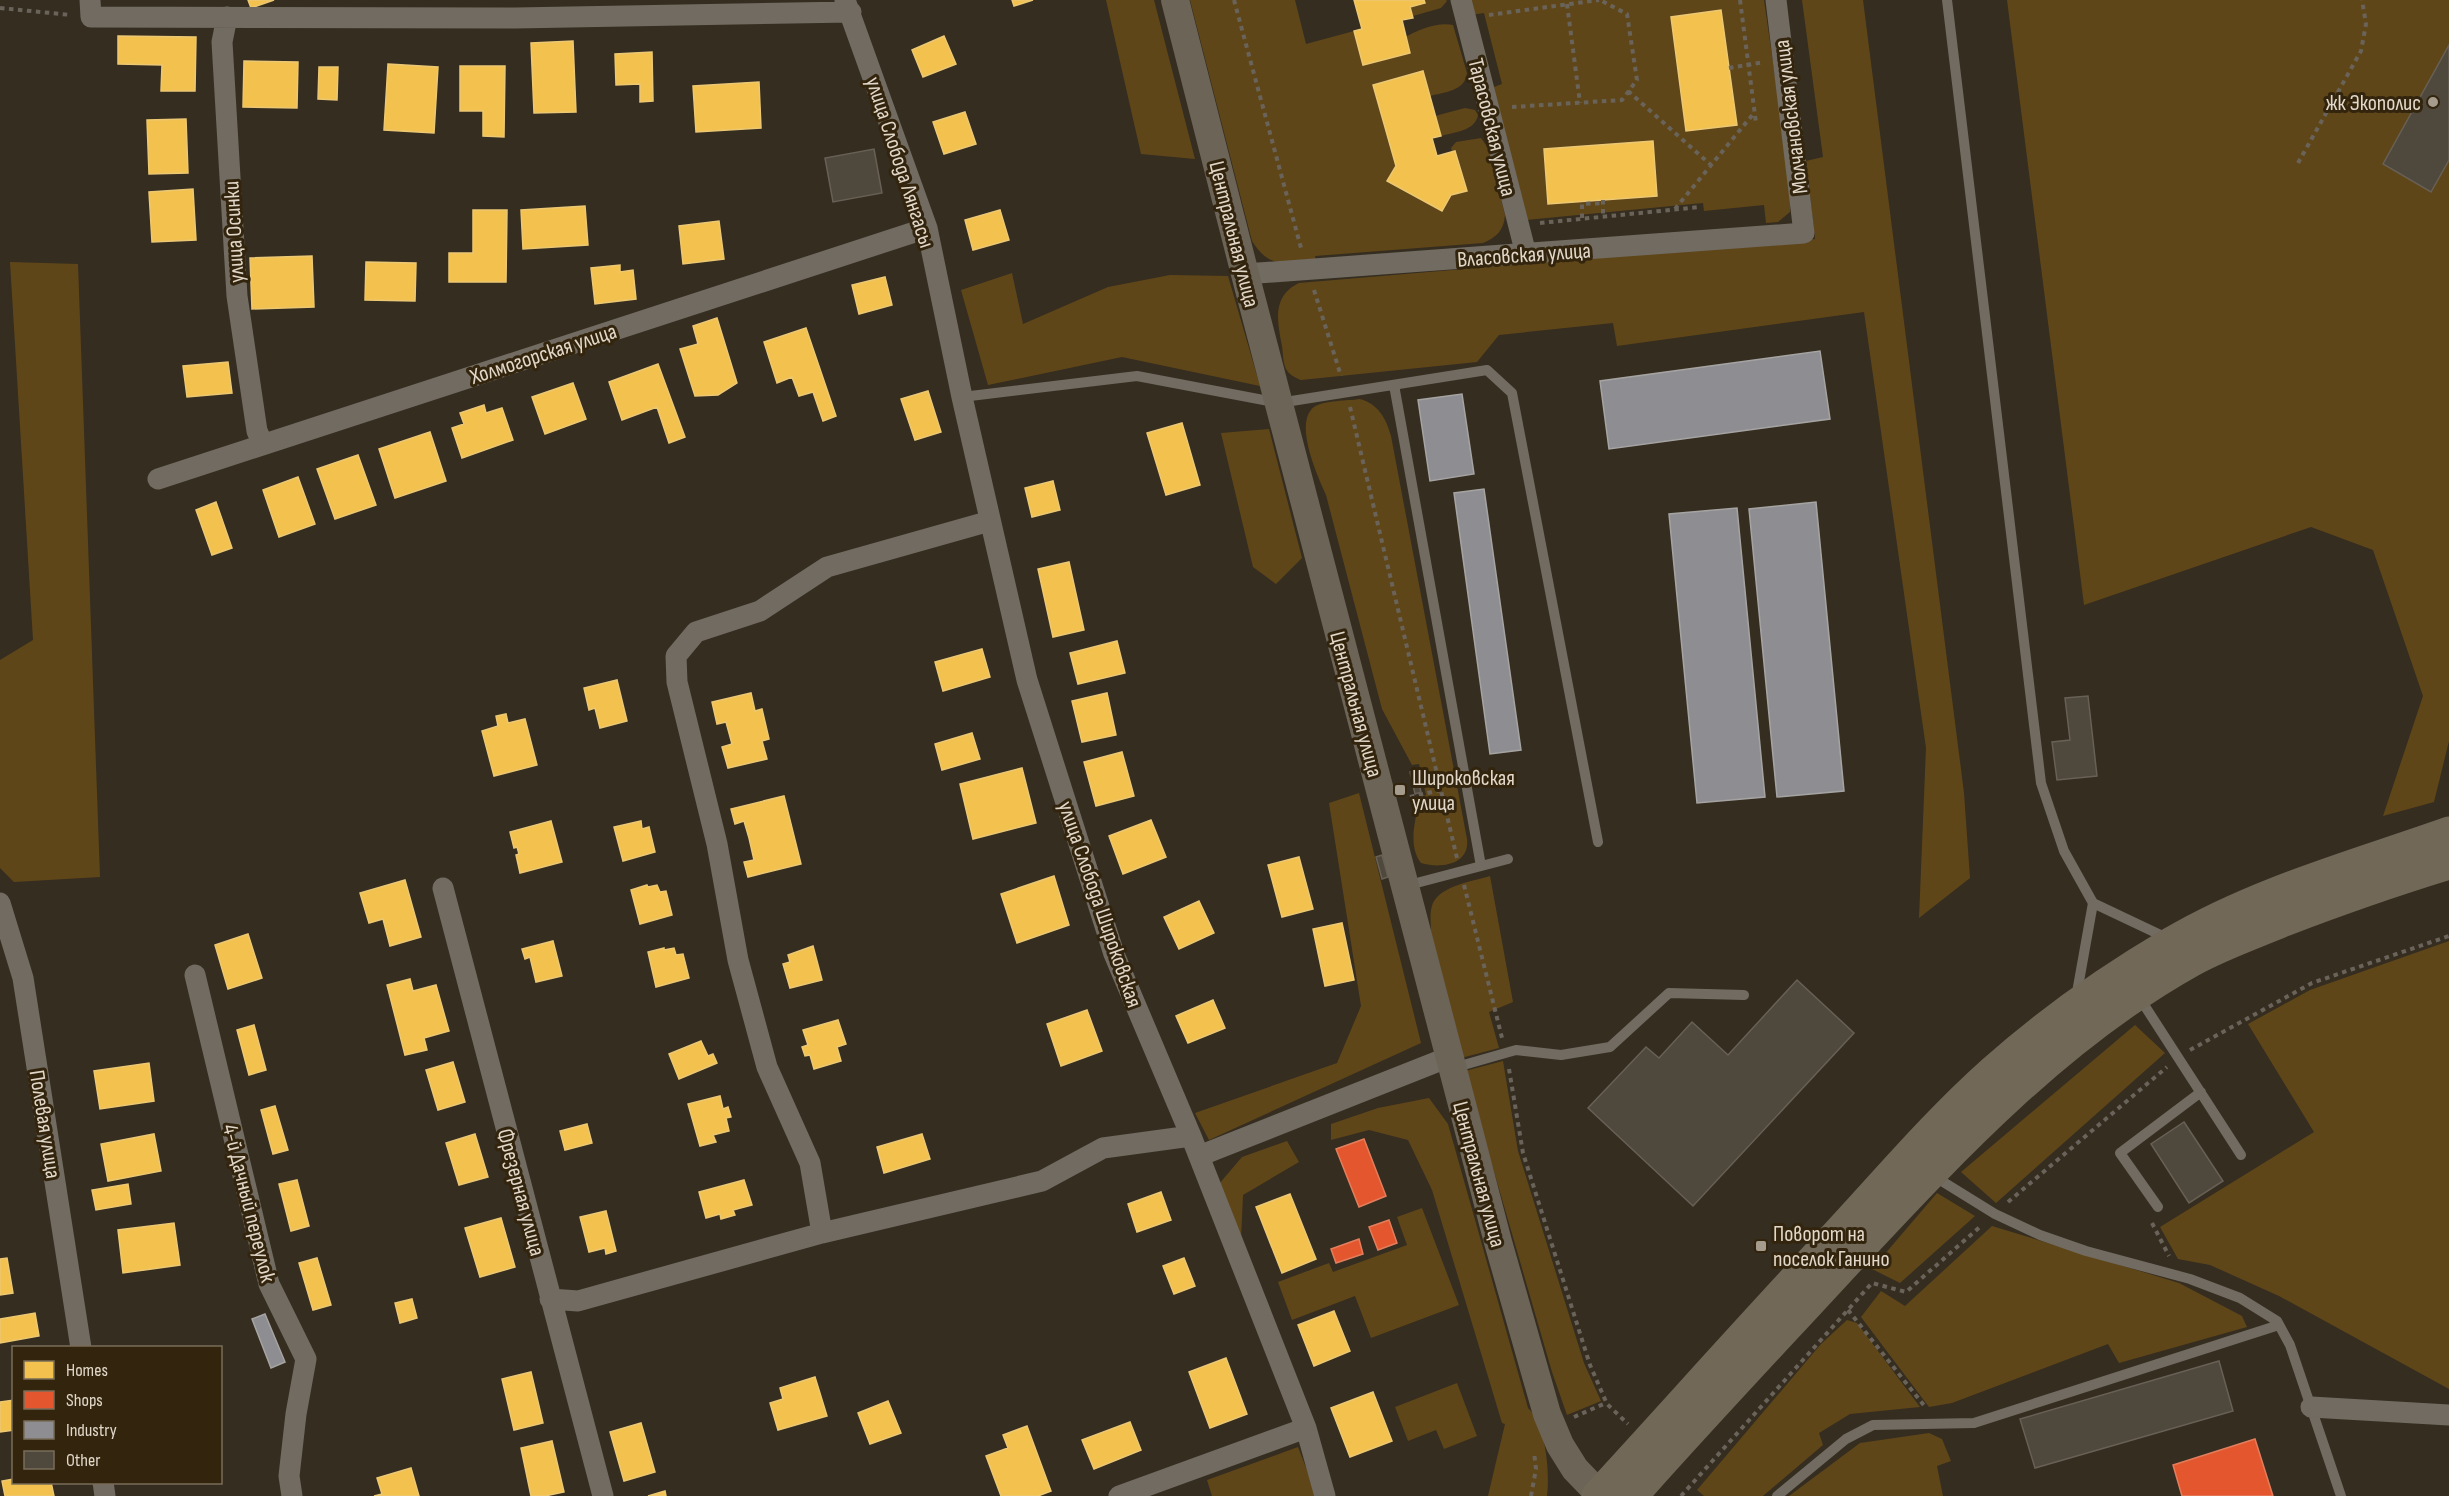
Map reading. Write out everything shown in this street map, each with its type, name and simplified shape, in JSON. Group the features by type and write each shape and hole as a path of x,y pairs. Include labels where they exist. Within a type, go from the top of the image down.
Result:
{"highway":[{"path":"1608,1496 1739,1340 1947,1117 2025,1044 2123,972 2175,941 2282,891 2365,860 2449,833"},
{"path":"1608,1496 1686,1434 1929,1174 2032,1074 2137,994 2183,965 2230,941 2383,882 2449,863"}],"street":[{"name":"Центральная улица","path":"1175,0 1498,1242 1547,1414 1560,1445 1575,1469 1608,1496"},
{"name":"Тарасовская улица","path":"1461,0 1526,254"},
{"name":"Молчановская улица","path":"1776,0 1804,233"},
{"path":"90,8 227,17 511,9 848,6"},
{"name":"улица Слобода Лянгасы","path":"848,6 927,228 962,397"},
{"name":"улица Осинки","path":"227,17 222,42 237,296 257,430 263,444"},
{"name":"Холмогорская улица","path":"158,478 927,228"},
{"name":"Власовская улица","path":"1245,274 1804,233"},
{"name":"улица Слобода Широковская","path":"962,397 1027,680 1114,954 1191,1136 1306,1428 1325,1496"},
{"path":"822,1233 810,1163 767,1067 738,960 717,844 677,682 676,656 696,632 760,610 828,567 990,521"},
{"name":"Фрезерная улица","path":"443,888 603,1496"},
{"name":"Полевая улица","path":"0,903 22,978 81,1346"},
{"name":"4-й Дачный переулок","path":"195,975 268,1284 306,1359 290,1466 292,1496"},
{"path":"1199,1156 1451,1063"},
{"path":"550,1299 578,1301 822,1233 1042,1181 1103,1148 1191,1136"},
{"path":"2311,1407 2449,1415"},
{"path":"1119,1496 1306,1428"}],"lane":[{"path":"1947,0 2041,783 2064,851 2092,903 2175,941"},
{"path":"962,397 1137,376 1279,403 1487,370 1512,393 1598,842"},
{"path":"1394,385 1481,866"},
{"path":"1405,886 1508,859"},
{"path":"2074,1007 2092,903"},
{"path":"1451,1063 1516,1050 1561,1055 1610,1047 1669,993 1744,995"},
{"path":"2137,994 2241,1155"},
{"path":"2158,1207 2120,1153 2201,1092"},
{"path":"1929,1174 1995,1214 2040,1235 2086,1251 2179,1276 2240,1298 2277,1321 2290,1345 2341,1496"},
{"path":"1777,1496 1846,1439 1873,1425 1974,1423 2279,1325"}],"path":[{"path":"1234,0 1307,270 1341,376"},
{"path":"1489,15 1600,0 1627,14 1637,80 1622,100 1512,107"},
{"path":"1740,0 1756,123"},
{"path":"2298,163 2361,51 2366,24 2361,0"},
{"path":"1567,4 1580,103"},
{"path":"0,8 90,8"},
{"path":"1729,68 1783,59"},
{"path":"1628,92 1711,165"},
{"path":"1675,209 1754,113"},
{"path":"1582,218 1582,204 1603,201 1603,216"},
{"path":"1530,224 1700,207"},
{"path":"1348,400 1458,861"},
{"path":"1410,797 1441,790"},
{"path":"1464,884 1506,1053 1523,1153 1590,1365 1606,1403 1632,1429"},
{"path":"1681,1496 1872,1284 1906,1292 2158,1073 2196,1045 2312,983 2449,936"},
{"path":"2158,1207 2149,1216 2179,1276"},
{"path":"1848,1310 1939,1424"},
{"path":"1566,1420 1606,1403"},
{"path":"1531,1496 1536,1469 1533,1446"}],"shaded area":[{"path":"1106,0 1154,0 1195,159 1141,154"},
{"path":"1190,0 1295,0 1306,44 1354,31 1363,65 1418,31 1430,26 1453,25 1467,73 1465,79 1453,90 1430,96 1388,181 1442,211 1451,195 1467,191 1456,151 1452,152 1451,148 1456,142 1481,138 1488,148 1505,215 1499,232 1483,243 1315,256 1316,261 1287,263 1265,256 1252,241"},
{"path":"1424,0 1447,1 1441,8 1413,16 1410,7 1424,4"},
{"path":"1468,0 1764,0 1791,188 1790,212 1778,222 1766,223 1764,205 1704,211 1703,203 1526,220 1491,88 1502,84 1484,13 1471,15"},
{"path":"1802,0 1863,0 1964,793 1970,878 1919,918 1926,748 1864,312 1617,346 1613,323 1499,335 1477,362 1301,380 1291,375 1286,369 1279,327 1280,302 1290,288 1299,283 1815,239 1806,161 1823,157"},
{"path":"2007,0 2449,0 2449,741 2434,802 2383,816 2423,696 2373,550 2311,527 2084,605"},
{"path":"1465,108 1475,110 1478,115 1473,124 1464,130 1441,136 1435,116"},
{"path":"10,262 78,264 100,877 14,882 0,868 0,660 33,640"},
{"path":"1012,273 1023,324 1108,287 1170,275 1228,276 1260,386 1122,357 988,385 961,290"},
{"path":"1360,399 1376,408 1387,423 1391,436 1467,839 1464,855 1459,860 1445,865 1421,863 1414,848 1415,823 1420,797 1426,795 1419,764 1412,765 1382,709 1326,495 1313,463 1306,437 1308,415 1314,407 1330,402"},
{"path":"1269,429 1302,558 1276,584 1253,567 1221,433"},
{"path":"1359,793 1421,1043 1209,1140 1195,1113 1337,1063 1361,1006 1329,803"},
{"path":"1490,876 1513,1002 1489,1012 1499,1048 1461,1058 1431,932 1431,910 1437,897 1443,892"},
{"path":"2449,941 2449,1389 2279,1296 2210,1265 2178,1259 2160,1227 2314,1132 2248,1024 2310,990"},
{"path":"2135,1025 2165,1053 1996,1203 1961,1172"},
{"path":"1503,1061 1518,1151 1584,1363 1601,1401 1567,1415 1552,1372 1465,1071"},
{"path":"1429,1098 1448,1124 1528,1408 1543,1437 1548,1475 1547,1496 1488,1496 1505,1424 1502,1423 1432,1190 1408,1140 1369,1130 1331,1140 1331,1124 1378,1108"},
{"path":"1287,1141 1299,1162 1243,1195 1241,1239 1219,1184 1242,1157"},
{"path":"1937,1193 1975,1216 1900,1283 1872,1269"},
{"path":"1422,1208 1459,1305 1371,1338 1355,1296 1292,1320 1278,1282 1329,1263 1333,1272 1407,1245 1397,1217"},
{"path":"1992,1226 2179,1283 2242,1316 2247,1327 2119,1363 2108,1344 1952,1403 1929,1407 1861,1317 1881,1291 1905,1306"},
{"path":"1847,1320 1857,1323 1920,1407 1850,1414 1819,1433 1823,1445 1763,1496 1704,1496 1697,1490 1821,1344"},
{"path":"1457,1383 1477,1436 1444,1449 1436,1430 1408,1441 1395,1407"},
{"path":"1929,1433 1942,1439 1951,1461 1937,1466 1943,1496 1789,1496 1860,1443"},
{"path":"1298,1447 1317,1496 1212,1496 1207,1480"}],"building: Homes":[{"path":"248,0 274,0 251,8"},
{"path":"1012,0 1033,0 1014,6"},
{"path":"1354,0 1424,0 1425,3 1410,7 1413,18 1402,20 1410,53 1363,65 1354,31 1362,29"},
{"path":"1721,10 1737,125 1686,131 1671,17"},
{"path":"118,36 196,37 195,91 161,91 162,65 118,64"},
{"path":"944,36 956,64 923,77 912,50"},
{"path":"573,41 576,112 534,113 531,43"},
{"path":"652,52 653,101 640,102 640,84 616,85 615,54"},
{"path":"244,61 298,62 297,108 243,107"},
{"path":"388,64 438,67 434,133 384,130"},
{"path":"460,66 505,66 504,137 483,136 483,111 460,111"},
{"path":"319,67 338,67 337,100 318,99"},
{"path":"1423,71 1441,136 1432,138 1437,156 1455,151 1467,191 1451,195 1442,211 1387,181 1396,166 1373,85"},
{"path":"759,82 761,128 696,132 693,86"},
{"path":"965,112 976,144 944,154 933,122"},
{"path":"186,119 188,173 149,174 147,120"},
{"path":"1653,141 1657,196 1548,204 1544,149"},
{"path":"193,189 196,240 152,242 149,192"},
{"path":"585,206 588,245 523,249 521,210"},
{"path":"473,210 507,210 506,282 449,282 449,253 473,253"},
{"path":"1000,210 1009,240 973,250 965,220"},
{"path":"719,221 724,259 683,264 679,226"},
{"path":"312,256 314,307 252,309 250,258"},
{"path":"366,262 416,263 415,301 365,300"},
{"path":"620,265 620,272 633,270 636,299 595,304 591,268"},
{"path":"885,277 892,305 859,314 852,285"},
{"path":"717,318 737,383 718,395 695,396 680,349 698,344 693,326"},
{"path":"806,328 836,416 823,421 813,392 799,396 792,377 777,383 764,342"},
{"path":"228,362 232,393 187,397 183,366"},
{"path":"658,364 685,437 669,443 657,407 622,420 609,382"},
{"path":"573,383 586,419 545,434 532,397"},
{"path":"928,391 941,432 915,440 901,399"},
{"path":"484,405 486,413 502,408 513,440 462,458 452,428 464,424 460,413"},
{"path":"1182,423 1200,485 1166,495 1147,433"},
{"path":"430,432 446,481 395,498 379,449"},
{"path":"358,455 376,505 335,519 317,469"},
{"path":"298,477 315,524 279,537 263,490"},
{"path":"1053,481 1060,510 1032,517 1025,488"},
{"path":"216,502 232,548 212,555 196,510"},
{"path":"1069,562 1084,630 1053,637 1038,569"},
{"path":"1117,641 1125,673 1078,684 1070,653"},
{"path":"982,649 990,677 943,691 935,662"},
{"path":"617,680 627,721 600,728 595,708 589,710 584,688"},
{"path":"751,693 755,711 762,709 769,739 762,741 767,759 728,768 722,747 732,744 726,722 717,724 712,702"},
{"path":"1107,693 1116,735 1082,742 1072,701"},
{"path":"506,714 508,723 525,719 537,765 494,776 482,731 498,726 496,716"},
{"path":"972,733 980,759 942,770 935,744"},
{"path":"1122,752 1134,796 1096,806 1084,762"},
{"path":"1022,768 1036,823 973,839 960,784"},
{"path":"784,796 801,864 748,877 744,862 754,860 749,838 744,821 735,824 731,809"},
{"path":"1151,820 1166,857 1123,874 1109,836"},
{"path":"551,821 562,862 520,873 516,855 519,854 517,847 514,848 510,832"},
{"path":"641,821 642,829 649,827 655,852 623,861 614,827"},
{"path":"1299,857 1313,909 1282,917 1268,865"},
{"path":"1054,876 1069,925 1017,943 1001,894"},
{"path":"405,880 421,937 390,946 383,919 369,923 360,893"},
{"path":"647,885 648,887 657,885 660,892 666,891 672,915 640,924 631,890"},
{"path":"1199,901 1214,933 1179,949 1164,917"},
{"path":"1342,923 1354,980 1325,986 1313,929"},
{"path":"248,934 262,978 228,989 215,945"},
{"path":"553,941 562,976 536,982 530,957 525,959 522,949"},
{"path":"813,946 822,980 790,988 783,964 790,962 788,955"},
{"path":"664,948 664,950 674,948 676,955 683,954 689,978 656,987 648,952"},
{"path":"410,979 413,991 436,985 449,1031 424,1038 427,1050 405,1055 387,985"},
{"path":"1213,1000 1225,1028 1188,1043 1176,1016"},
{"path":"1087,1010 1102,1051 1061,1066 1047,1024"},
{"path":"838,1020 846,1044 837,1047 841,1061 814,1069 810,1055 805,1056 802,1047 808,1045 803,1030"},
{"path":"254,1025 266,1070 249,1075 237,1030"},
{"path":"701,1041 708,1056 713,1054 717,1063 679,1079 669,1054"},
{"path":"453,1062 465,1102 438,1110 426,1070"},
{"path":"149,1063 154,1101 100,1109 94,1071"},
{"path":"720,1096 723,1109 728,1107 731,1117 726,1118 729,1131 713,1135 716,1142 700,1146 688,1104"},
{"path":"275,1106 288,1150 273,1154 261,1110"},
{"path":"587,1124 592,1143 565,1150 560,1131"},
{"path":"154,1134 161,1171 108,1181 101,1144"},
{"path":"475,1134 488,1177 459,1185 446,1143"},
{"path":"922,1134 930,1159 884,1173 877,1147"},
{"path":"297,1180 309,1226 291,1231 279,1184"},
{"path":"744,1180 752,1205 733,1210 735,1215 721,1219 720,1214 706,1218 699,1192"},
{"path":"128,1184 131,1204 96,1210 92,1190"},
{"path":"1161,1192 1171,1220 1137,1232 1128,1204"},
{"path":"1290,1194 1316,1259 1282,1273 1256,1207"},
{"path":"606,1211 616,1251 606,1254 605,1248 589,1252 580,1217"},
{"path":"501,1218 515,1267 480,1277 465,1228"},
{"path":"174,1223 180,1265 123,1273 118,1230"},
{"path":"7,1258 13,1293 0,1295 0,1259"},
{"path":"317,1258 331,1305 313,1310 299,1263"},
{"path":"1184,1258 1195,1286 1174,1294 1163,1266"},
{"path":"412,1299 417,1318 400,1323 395,1303"},
{"path":"1334,1311 1350,1351 1314,1366 1298,1325"},
{"path":"35,1313 39,1336 0,1343 0,1319"},
{"path":"1226,1358 1247,1414 1210,1428 1189,1372"},
{"path":"531,1372 543,1423 514,1430 502,1379"},
{"path":"815,1377 827,1416 778,1430 770,1403 783,1399 780,1388"},
{"path":"1373,1392 1392,1441 1350,1457 1331,1408"},
{"path":"12,1400 12,1430 0,1432 0,1402"},
{"path":"888,1401 901,1433 870,1444 858,1413"},
{"path":"1130,1422 1141,1450 1094,1469 1082,1440"},
{"path":"641,1423 655,1472 624,1481 610,1432"},
{"path":"1027,1426 1051,1491 1038,1496 1001,1496 986,1456 1008,1448 1003,1435"},
{"path":"552,1441 564,1492 531,1496 521,1448"},
{"path":"411,1468 419,1496 374,1496 382,1494 377,1478"},
{"path":"12,1479 12,1484 51,1484 54,1496 5,1496 2,1481"},
{"path":"665,1491 666,1496 648,1496"}],"building: Shops":[{"path":"1364,1139 1386,1196 1359,1207 1336,1149"},
{"path":"1389,1220 1397,1243 1378,1250 1369,1227"},
{"path":"1359,1239 1363,1254 1336,1263 1331,1249"},
{"path":"2255,1439 2273,1496 2182,1496 2173,1465"}],"building: Industry":[{"path":"1820,351 1830,419 1609,449 1600,381"},
{"path":"1462,394 1474,474 1430,481 1418,400"},
{"path":"1484,489 1521,750 1490,754 1454,493"},
{"path":"1816,502 1844,791 1777,797 1749,509"},
{"path":"1737,508 1765,797 1697,803 1669,514"},
{"path":"265,1314 285,1362 271,1368 252,1319"}],"building: Other":[{"name":"жк Экополис","path":"2449,45 2449,160 2431,192 2383,164"},
{"path":"874,149 882,193 833,202 825,158"},
{"path":"2088,696 2097,776 2057,780 2052,742 2070,740 2065,698"},
{"path":"1416,770 1421,792 1415,794 1410,772"},
{"path":"1382,855 1388,877 1382,879 1376,857"},
{"path":"1797,980 1854,1033 1693,1206 1588,1108 1646,1047 1659,1058 1692,1022 1728,1055"},
{"path":"2184,1122 2223,1181 2189,1203 2151,1144"},
{"path":"2219,1361 2233,1411 2035,1468 2020,1419"}],"place":[{"name":"жк Экополис","path":"2433,102"},
{"name":"Широковская улица","path":"1400,790"},
{"name":"Поворот на поселок Ганино","path":"1761,1246"}]}
